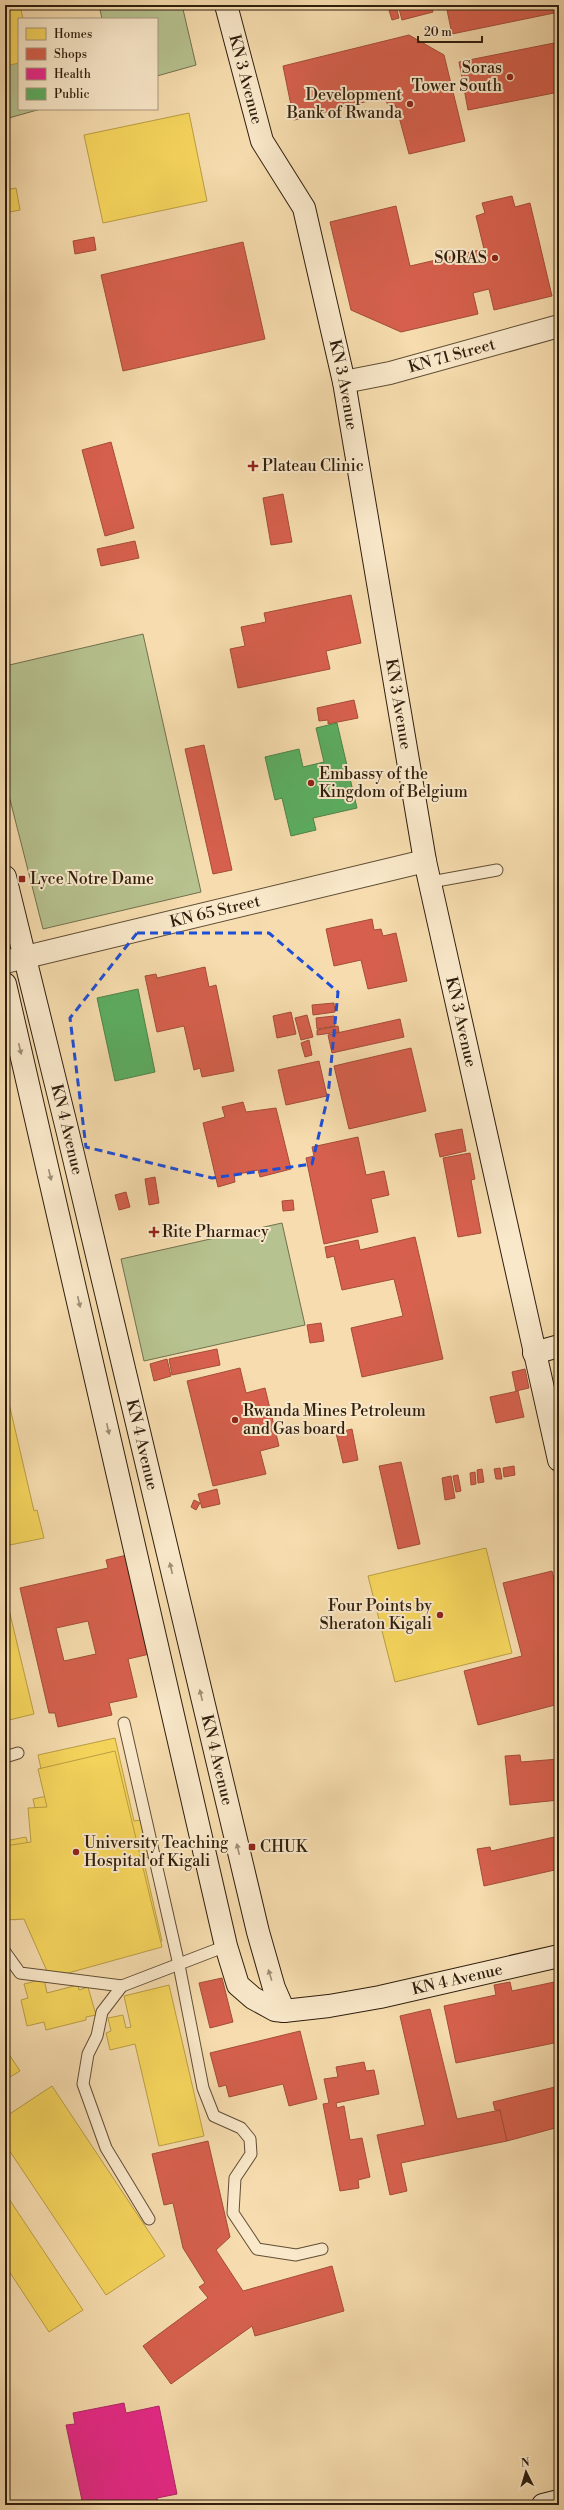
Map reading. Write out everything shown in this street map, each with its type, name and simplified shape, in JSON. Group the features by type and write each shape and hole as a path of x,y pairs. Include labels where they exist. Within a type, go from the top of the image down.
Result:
{"street":[{"name":"KN 3 Avenue","path":"226,5 262,141 304,208 344,382 428,871 559,1460"},
{"name":"KN 71 Street","path":"344,382 390,372 559,326"},
{"name":"KN 65 Street","path":"15,959 428,871"},
{"name":"KN 4 Avenue","path":"5,877 15,959 67,1129 256,1924 274,1988 284,2011"},
{"name":"KN 4 Avenue","path":"5,984 226,1946 238,1985 253,1998 275,2010 284,2011 330,2006 380,1997 559,1956"},
{"path":"40,1134 67,1129"},
{"path":"534,1353 559,1346"},
{"path":"543,2505 559,2501"}],"lane":[{"path":"428,871 497,870"},
{"path":"124,1723 179,1965 203,2088 214,2116 241,2128 250,2139 251,2154 235,2178 233,2213 257,2249 296,2255 322,2249"},
{"path":"5,1757 18,1753"},
{"path":"5,1952 20,1973 122,1986 226,1946"},
{"path":"122,1986 102,2012 97,2036 88,2054 82,2084 106,2148 149,2219"}],"highlighted area":[{"path":"137,933 269,933 338,992 328,1096 312,1164 212,1178 86,1147 70,1018"}],"green space":[{"path":"99,5 182,5 196,65 158,76 158,18 102,18"},
{"path":"18,59 18,110 37,110 5,119 5,62"},
{"path":"143,634 201,892 43,929 5,780 5,666"},
{"path":"282,1223 305,1325 144,1361 121,1259"}],"building: Homes":[{"path":"5,5 20,5 23,18 18,18 18,63 5,66"},
{"path":"189,113 207,201 103,223 84,135"},
{"path":"16,188 20,210 5,213 5,190"},
{"path":"5,1386 34,1511 37,1510 44,1538 5,1546"},
{"name":"Four Points by Sheraton Kigali","path":"486,1548 512,1653 395,1682 368,1576"},
{"path":"5,1593 34,1714 5,1721"},
{"name":"University Teaching Hospital of Kigali","path":"115,1738 134,1821 141,1820 149,1857 143,1858 162,1941 87,1958 85,1949 49,1960 43,1932 35,1933 30,1916 14,1920 5,1879 5,1841 26,1837 29,1848 43,1844 33,1799 47,1796 38,1755","holes":["87,1787 96,1826 82,1829 73,1790","107,1869 113,1898 99,1902 92,1872"]},
{"name":"University Teaching Hospital of Kigali","path":"115,1751 162,1947 50,1978 24,1919 5,1920 5,1846 31,1842 28,1808 47,1807 38,1769"},
{"path":"44,1979 47,1993 78,1985 79,1990 88,1987 96,2015 86,2017 86,2020 46,2030 44,2022 27,2026 21,2000 28,1998 24,1984"},
{"path":"169,1985 204,2136 159,2146 135,2044 110,2050 106,2033 111,2031 108,2018 123,2015 126,2028 131,2027 124,1996"},
{"path":"5,2048 20,2071 5,2080"},
{"path":"52,2086 165,2256 106,2295 5,2144 5,2117"},
{"path":"5,2193 83,2310 49,2332 5,2265"}],"building: Shops":[{"path":"398,5 431,5 433,12 402,20"},
{"path":"446,5 559,5 559,12 452,34"},
{"path":"396,6 399,18 392,20 388,7"},
{"path":"409,35 444,55 465,141 409,154 396,106 388,105 384,97 294,120 283,66"},
{"name":"Soras Tower South","path":"559,42 559,92 468,110 459,62"},
{"name":"SORAS","path":"512,196 515,207 530,203 552,296 494,310 489,289 473,293 478,314 401,332 351,310 330,222 396,206 410,266 484,249 476,216 485,213 482,203"},
{"path":"94,237 96,250 75,254 73,241"},
{"path":"243,242 265,339 123,371 101,275"},
{"path":"111,442 134,528 105,536 82,450"},
{"path":"283,494 292,542 271,545 263,498"},
{"path":"135,541 139,558 101,566 97,549"},
{"path":"351,595 361,643 326,651 330,669 238,688 230,649 245,646 241,627 266,622 264,613"},
{"path":"354,700 358,718 328,724 328,720 319,721 317,708"},
{"path":"204,745 232,870 213,874 185,749"},
{"path":"372,919 374,930 381,929 383,936 396,933 407,981 368,989 361,960 334,966 326,929"},
{"path":"205,967 209,987 216,985 234,1071 202,1077 200,1068 194,1070 184,1026 157,1032 145,976 156,974 157,978"},
{"path":"334,1003 335,1012 313,1015 312,1005"},
{"path":"291,1012 296,1034 277,1038 273,1016"},
{"path":"307,1015 313,1037 301,1040 295,1018"},
{"path":"334,1016 335,1026 317,1029 316,1018"},
{"path":"400,1019 404,1037 332,1053 328,1035"},
{"path":"338,1026 339,1032 317,1035 317,1030"},
{"path":"309,1040 312,1055 305,1057 301,1043"},
{"path":"411,1048 426,1111 349,1129 334,1066"},
{"path":"319,1061 327,1096 286,1105 278,1070"},
{"path":"243,1102 246,1112 276,1108 291,1169 260,1177 258,1170 234,1175 235,1182 218,1187 203,1123 225,1117 222,1107"},
{"path":"462,1129 466,1151 440,1157 435,1134"},
{"path":"358,1137 366,1175 384,1171 389,1195 371,1199 378,1232 324,1244 306,1158 314,1156 312,1147"},
{"path":"470,1153 475,1179 471,1180 481,1233 458,1237 443,1158"},
{"path":"155,1177 159,1203 149,1205 145,1179"},
{"path":"126,1192 130,1207 119,1210 115,1195"},
{"path":"293,1200 294,1210 283,1211 282,1201"},
{"path":"415,1237 443,1359 362,1377 351,1328 403,1316 394,1279 342,1290 334,1256 327,1258 325,1247 358,1240 360,1250"},
{"path":"321,1323 324,1341 310,1343 307,1325"},
{"path":"217,1349 220,1365 172,1375 169,1359"},
{"path":"167,1359 171,1376 154,1381 150,1364"},
{"name":"Rwanda Mines Petroleum and Gas board","path":"240,1368 246,1393 265,1388 279,1446 260,1451 266,1474 213,1486 187,1381"},
{"path":"525,1369 529,1388 516,1391 512,1372"},
{"path":"518,1391 524,1417 496,1423 490,1397"},
{"path":"352,1429 358,1460 343,1463 336,1433"},
{"path":"401,1462 420,1544 398,1549 379,1466"},
{"path":"514,1466 515,1475 504,1477 503,1468"},
{"path":"500,1468 502,1479 496,1479 494,1469"},
{"path":"482,1469 484,1482 478,1483 477,1470"},
{"path":"475,1472 476,1484 471,1485 470,1473"},
{"path":"458,1475 461,1491 456,1492 453,1476"},
{"path":"451,1476 455,1498 445,1500 442,1478"},
{"path":"217,1489 220,1504 202,1508 198,1494"},
{"path":"194,1500 200,1503 196,1510 191,1507"},
{"path":"131,1554 154,1653 128,1659 137,1697 109,1703 112,1715 58,1727 55,1713 49,1713 20,1588 108,1568 106,1560","holes":["88,1621 96,1654 64,1661 56,1628"]},
{"path":"552,1571 557,1590 559,1590 559,1704 478,1725 464,1671 522,1656 503,1583"},
{"path":"520,1755 521,1762 559,1759 559,1800 510,1805 505,1756"},
{"path":"559,1836 559,1869 484,1886 477,1849 490,1847 491,1851"},
{"path":"222,1978 233,2022 210,2028 199,1983"},
{"path":"559,1981 559,2042 456,2063 444,2006 496,1995 494,1985 510,1982 512,1991"},
{"path":"430,2009 457,2119 500,2110 507,2141 401,2163 407,2191 390,2195 377,2135 425,2125 400,2016"},
{"path":"300,2031 317,2099 289,2106 283,2084 229,2097 226,2085 219,2087 210,2053"},
{"path":"364,2062 366,2071 374,2070 379,2094 336,2103 337,2108 344,2106 350,2140 362,2138 370,2177 358,2180 359,2188 340,2191 323,2104 329,2103 324,2079 338,2077 336,2067"},
{"path":"559,2086 559,2127 507,2141 500,2110 495,2110 493,2102"},
{"path":"208,2141 230,2237 216,2250 243,2291 332,2266 344,2311 255,2336 252,2326 171,2384 143,2346 208,2298 199,2287 205,2283 183,2248 173,2203 164,2205 152,2154"}],"building: Health":[{"path":"124,2403 126,2413 159,2406 177,2494 157,2498 158,2505 116,2505 115,2500 83,2505 66,2425 75,2424 73,2413"}],"building: Public":[{"name":"Embassy of the Kingdom of Belgium","path":"337,723 357,808 313,818 316,830 291,836 282,798 275,800 265,757 299,749 303,767 324,762 316,728"},
{"path":"138,989 155,1072 115,1081 97,998"}],"place":[{"name":"Soras Tower South","path":"510,77"},
{"name":"Development Bank of Rwanda","path":"410,104"},
{"name":"SORAS","path":"495,258"},
{"name":"Plateau Clinic","path":"253,466"},
{"name":"Embassy of the Kingdom of Belgium","path":"311,783"},
{"name":"Lyce Notre Dame","path":"22,879"},
{"name":"Rite Pharmacy","path":"154,1232"},
{"name":"Rwanda Mines Petroleum and Gas board","path":"235,1420"},
{"name":"Four Points by Sheraton Kigali","path":"440,1615"},
{"name":"CHUK","path":"252,1847"},
{"name":"University Teaching Hospital of Kigali","path":"76,1852"}]}
